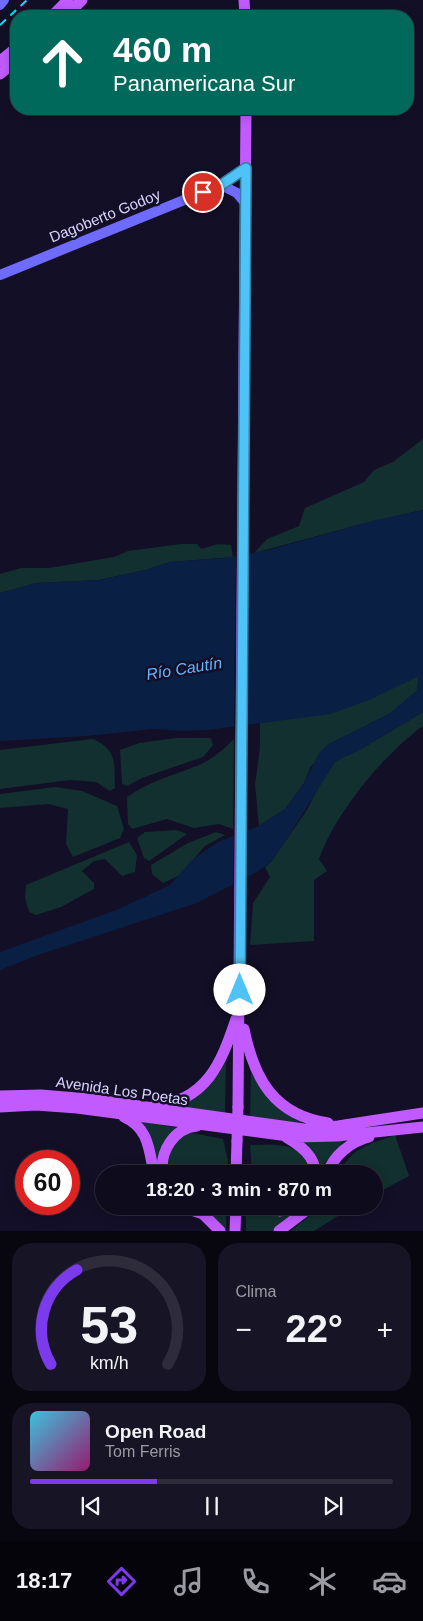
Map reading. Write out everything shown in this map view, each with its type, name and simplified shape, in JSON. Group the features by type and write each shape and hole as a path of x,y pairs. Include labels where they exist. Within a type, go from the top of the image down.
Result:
{"main road":[{"path":"58,10 68,0"},
{"path":"72,10 82,0"},
{"path":"0,61 10,53"},
{"path":"0,74 10,66"},
{"path":"238,1165 246,115"},
{"path":"139,1107 165,1105 179,1100 194,1092 210,1078 222,1059 239,1008"},
{"path":"239,1008 255,1070 273,1096 292,1111 309,1119 337,1125 353,1124"},
{"name":"Avenida Los Poetas","path":"2,1096 65,1097 139,1107 239,1131"},
{"name":"Avenida Los Poetas","path":"0,1107 43,1105 239,1131"},
{"path":"239,1131 304,1129 353,1124 423,1113"},
{"path":"116,1114 133,1122 146,1136 150,1146 153,1165"},
{"path":"162,1165 162,1158 168,1144 184,1130 201,1125"},
{"path":"239,1131 282,1136 324,1137 423,1127"},
{"path":"332,1165 336,1158 351,1144 364,1138 399,1129"},
{"path":"282,1136 306,1151 314,1165"},
{"path":"204,1215 220,1231"},
{"path":"235,1231 236,1215"},
{"path":"279,1231 300,1215"}],"street":[{"path":"0,4 4,0"},
{"name":"Dagoberto Godoy","path":"0,275 221,185 246,168"},
{"path":"221,185 237,193 246,204"}],"green space":[{"path":"423,439 423,510 373,521 254,553 267,539 299,526 305,508 364,482 374,470 393,462"},
{"path":"181,544 197,544 201,549 218,544 231,545 233,557 170,562 145,570 99,580 36,583 0,593 0,574 21,568 49,568 114,557 128,551"},
{"path":"419,675 417,690 412,697 389,714 369,724 311,766 304,783 285,809 259,826 255,785 260,747 260,723 307,716 371,699"},
{"path":"423,712 423,726 392,752 377,768 349,804 327,841 319,859 327,871 314,880 314,941 250,945 253,903 270,877 265,867 271,862 307,810 323,778 335,761 361,749"},
{"path":"176,738 211,738 213,745 203,757 142,778 127,786 122,784 120,750 139,743"},
{"path":"93,739 107,748 113,759 115,788 110,791 96,782 70,780 0,789 0,750"},
{"path":"234,739 233,829 219,824 194,828 167,819 132,829 128,824 127,797 153,782 204,763 218,754"},
{"path":"55,787 82,791 117,806 124,829 120,838 73,857 66,844 68,809 48,804 0,808 0,794"},
{"path":"177,830 187,834 149,861 144,858 137,838 145,832"},
{"path":"216,832 225,835 205,846 180,875 163,883 152,874 151,865 188,843"},
{"path":"129,842 137,855 135,872 122,876 105,859 94,861 82,871 94,883 94,889 61,907 36,915 29,912 25,898 26,885"},
{"path":"226,1060 225,1116 166,1108"},
{"path":"251,1072 262,1090 309,1123 250,1119"},
{"path":"137,1121 179,1128 160,1148 157,1163"},
{"path":"187,1132 223,1139 227,1165 167,1165 168,1154 176,1141"},
{"path":"395,1135 409,1176 383,1190 383,1165 344,1165 355,1152"},
{"path":"344,1141 324,1165 313,1165 299,1142"},
{"path":"250,1145 280,1145 288,1147 302,1155 308,1165 251,1165"},
{"path":"201,1215 226,1215 226,1231 223,1231"},
{"path":"246,1215 290,1215 272,1231 246,1231"},
{"path":"311,1215 340,1215 314,1231 291,1231"}],"water":[{"name":"Río Cautín","path":"423,510 423,712 361,749 335,762 271,862 257,872 197,903 35,956 0,970 0,952 119,909 170,885 192,860 218,842 259,826 285,809 304,783 319,753 328,744 389,714 417,690 419,676 371,699 331,714 207,730 153,729 87,736 0,741 0,593 36,583 99,580 145,570 170,562 225,558 269,550 372,521"}],"pier":[{"path":"249,551 248,727 234,729 236,554"},
{"path":"248,828 247,880 233,888 234,833"}],"railway":[{"path":"16,10 27,0"},
{"path":"0,25 10,16"}],"route":[{"path":"203,192 221,185 232,175 246,168 240,990"}]}
